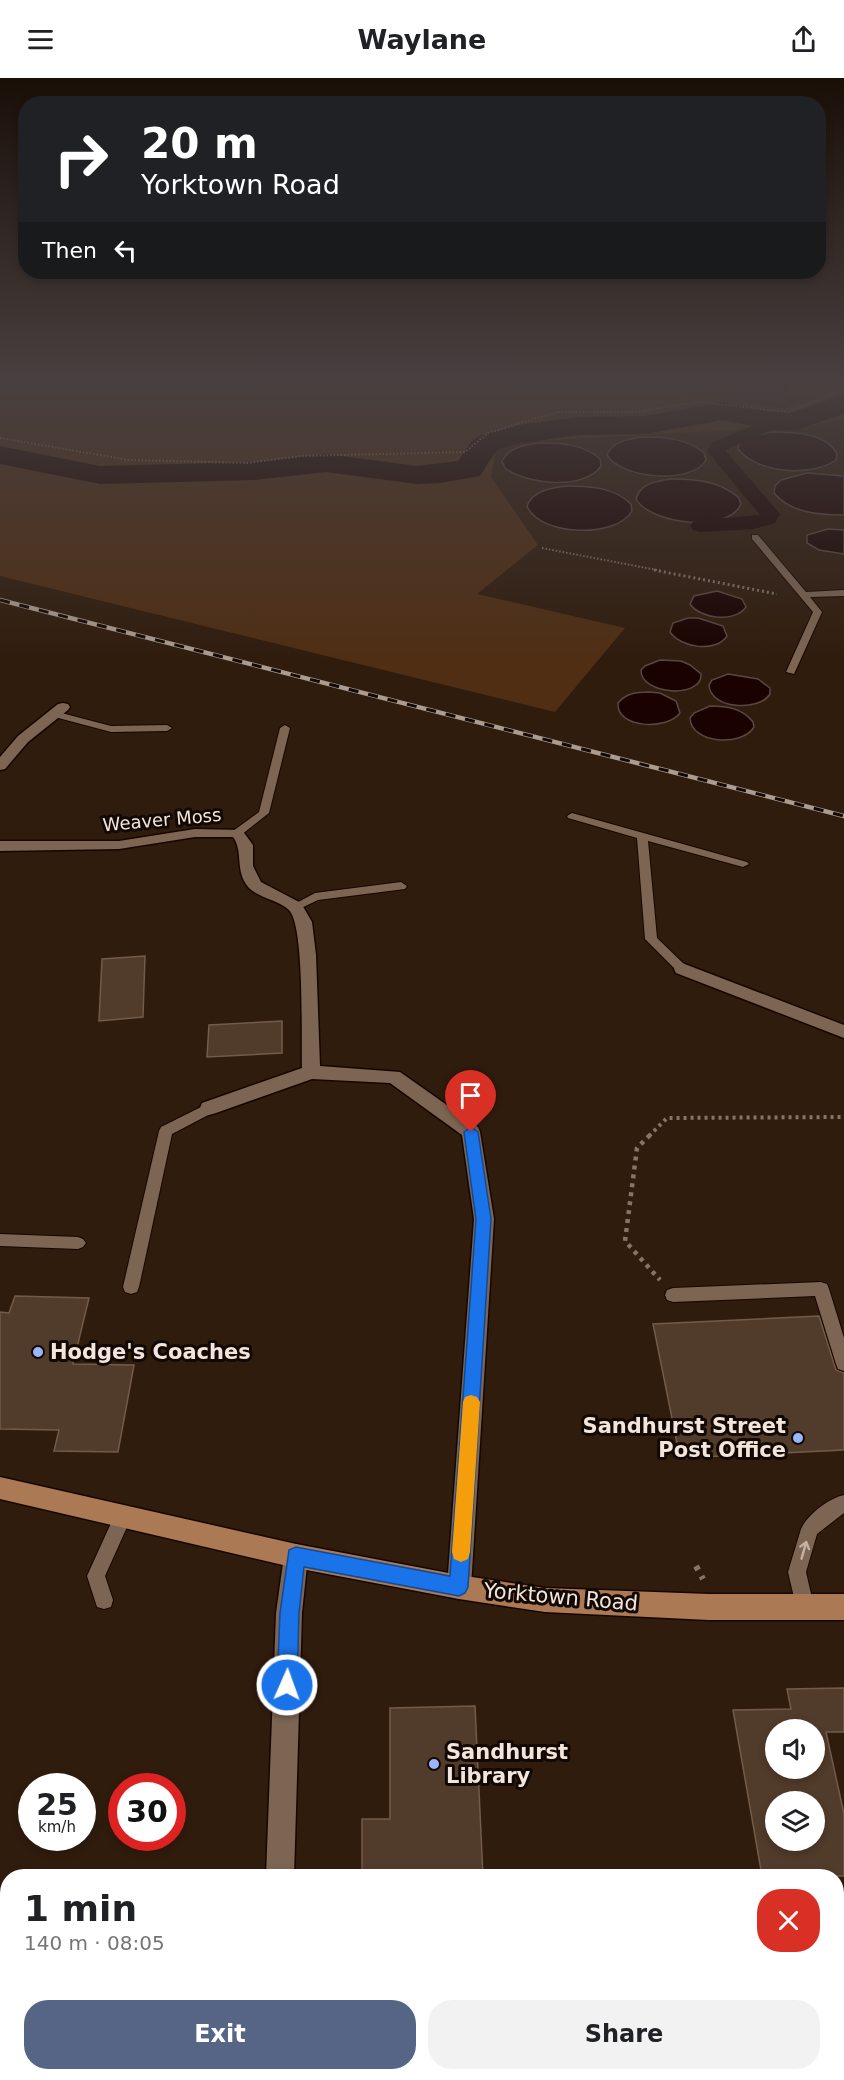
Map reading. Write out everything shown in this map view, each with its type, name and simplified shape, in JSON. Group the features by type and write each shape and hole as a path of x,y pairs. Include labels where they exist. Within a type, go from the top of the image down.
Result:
{"main road":[{"name":"Yorktown Road","path":"0,1488 221,1541 459,1587 545,1599 709,1607 844,1607"}],"street":[{"path":"0,766 23,739 58,711"},
{"name":"Weaver Moss","path":"0,846 119,845 195,833 237,833 246,845 245,866 255,885 295,907"},
{"path":"295,907 304,922 308,955 311,1072"},
{"path":"682,969 844,1032"},
{"path":"208,1108 311,1072 394,1077 471,1132 484,1219 459,1587"},
{"path":"280,1869 289,1613 296,1556"}],"lane":[{"path":"755,537 818,612 791,672"},
{"path":"805,596 844,593"},
{"path":"58,711 111,729 167,728"},
{"path":"237,833 264,813 285,728"},
{"path":"572,816 743,864"},
{"path":"642,837 651,939 682,969"},
{"path":"295,907 315,897 401,886"},
{"path":"131,1287 166,1131 208,1108"},
{"path":"0,1240 78,1243"},
{"path":"674,1295 822,1289 844,1364"},
{"path":"805,1606 797,1572 810,1528 838,1505 844,1504"},
{"path":"104,1600 96,1576 123,1516"}],"path":[{"path":"542,548 777,594 805,596"},
{"path":"674,1295 625,1241 637,1148 667,1118 844,1117"}],"shaded area":[{"path":"0,473 492,473 491,477 538,545 477,594 625,628 555,712 0,576"},
{"path":"594,473 569,482 540,481 514,474"},
{"path":"639,473 685,473 672,476"},
{"path":"805,473 844,476 844,515 806,512 788,505 774,493 775,486 781,480"},
{"path":"672,479 698,480 715,484 738,497 741,504 733,513 721,519 689,522 656,515 644,508 636,499 645,486"},
{"path":"566,486 592,487 617,494 631,504 632,511 623,520 595,530 561,528 534,516 527,506 534,496 549,489"},
{"path":"828,529 844,530 844,554 819,550 807,543 807,535"},
{"path":"717,591 742,599 746,607 734,615 718,617 701,613 690,604 694,596"},
{"path":"688,618 698,618 723,626 727,636 715,645 698,646 682,642 670,632 673,623"},
{"path":"660,660 681,661 690,665 701,674 699,682 683,690 671,691 650,685 643,678 641,670"},
{"path":"728,674 758,679 770,688 770,694 756,704 746,705 726,703 717,699 711,693 709,685 712,680"},
{"path":"660,693 676,701 680,713 674,719 655,724 634,722 625,718 620,712 618,703 628,695"},
{"path":"710,706 728,707 739,711 749,717 754,727 739,738 718,740 708,738 693,727 690,718 694,713"}],"building":[{"path":"145,956 143,1017 99,1021 102,959"},
{"path":"282,1021 282,1053 207,1057 209,1025"},
{"name":"Hodge's Coaches","path":"15,1296 89,1298 73,1364 134,1365 118,1452 54,1451 59,1430 0,1429 0,1312 9,1313"},
{"path":"819,1316 836,1370 844,1373 844,1450 680,1458 653,1324"},
{"path":"844,1688 844,1732 826,1732 844,1814 844,1869 761,1869 733,1710 791,1709 787,1689"},
{"name":"Sandhurst Library","path":"475,1706 483,1869 362,1869 362,1819 390,1819 390,1708"}],"waterway":[{"path":"92,473 161,473"},
{"path":"407,473 443,473"},
{"path":"700,526 754,523 768,519 770,514 735,473"}],"railway":[{"path":"0,600 844,816"}],"slow traffic":[{"path":"461,1552 471,1402"}],"place":[{"name":"Hodge's Coaches","path":"38,1352"},
{"name":"Sandhurst Street Post Office","path":"798,1438"},
{"name":"Sandhurst Library","path":"434,1764"}],"route":[{"path":"287,1685 289,1613 296,1556 459,1587 484,1219 471,1132"}]}
